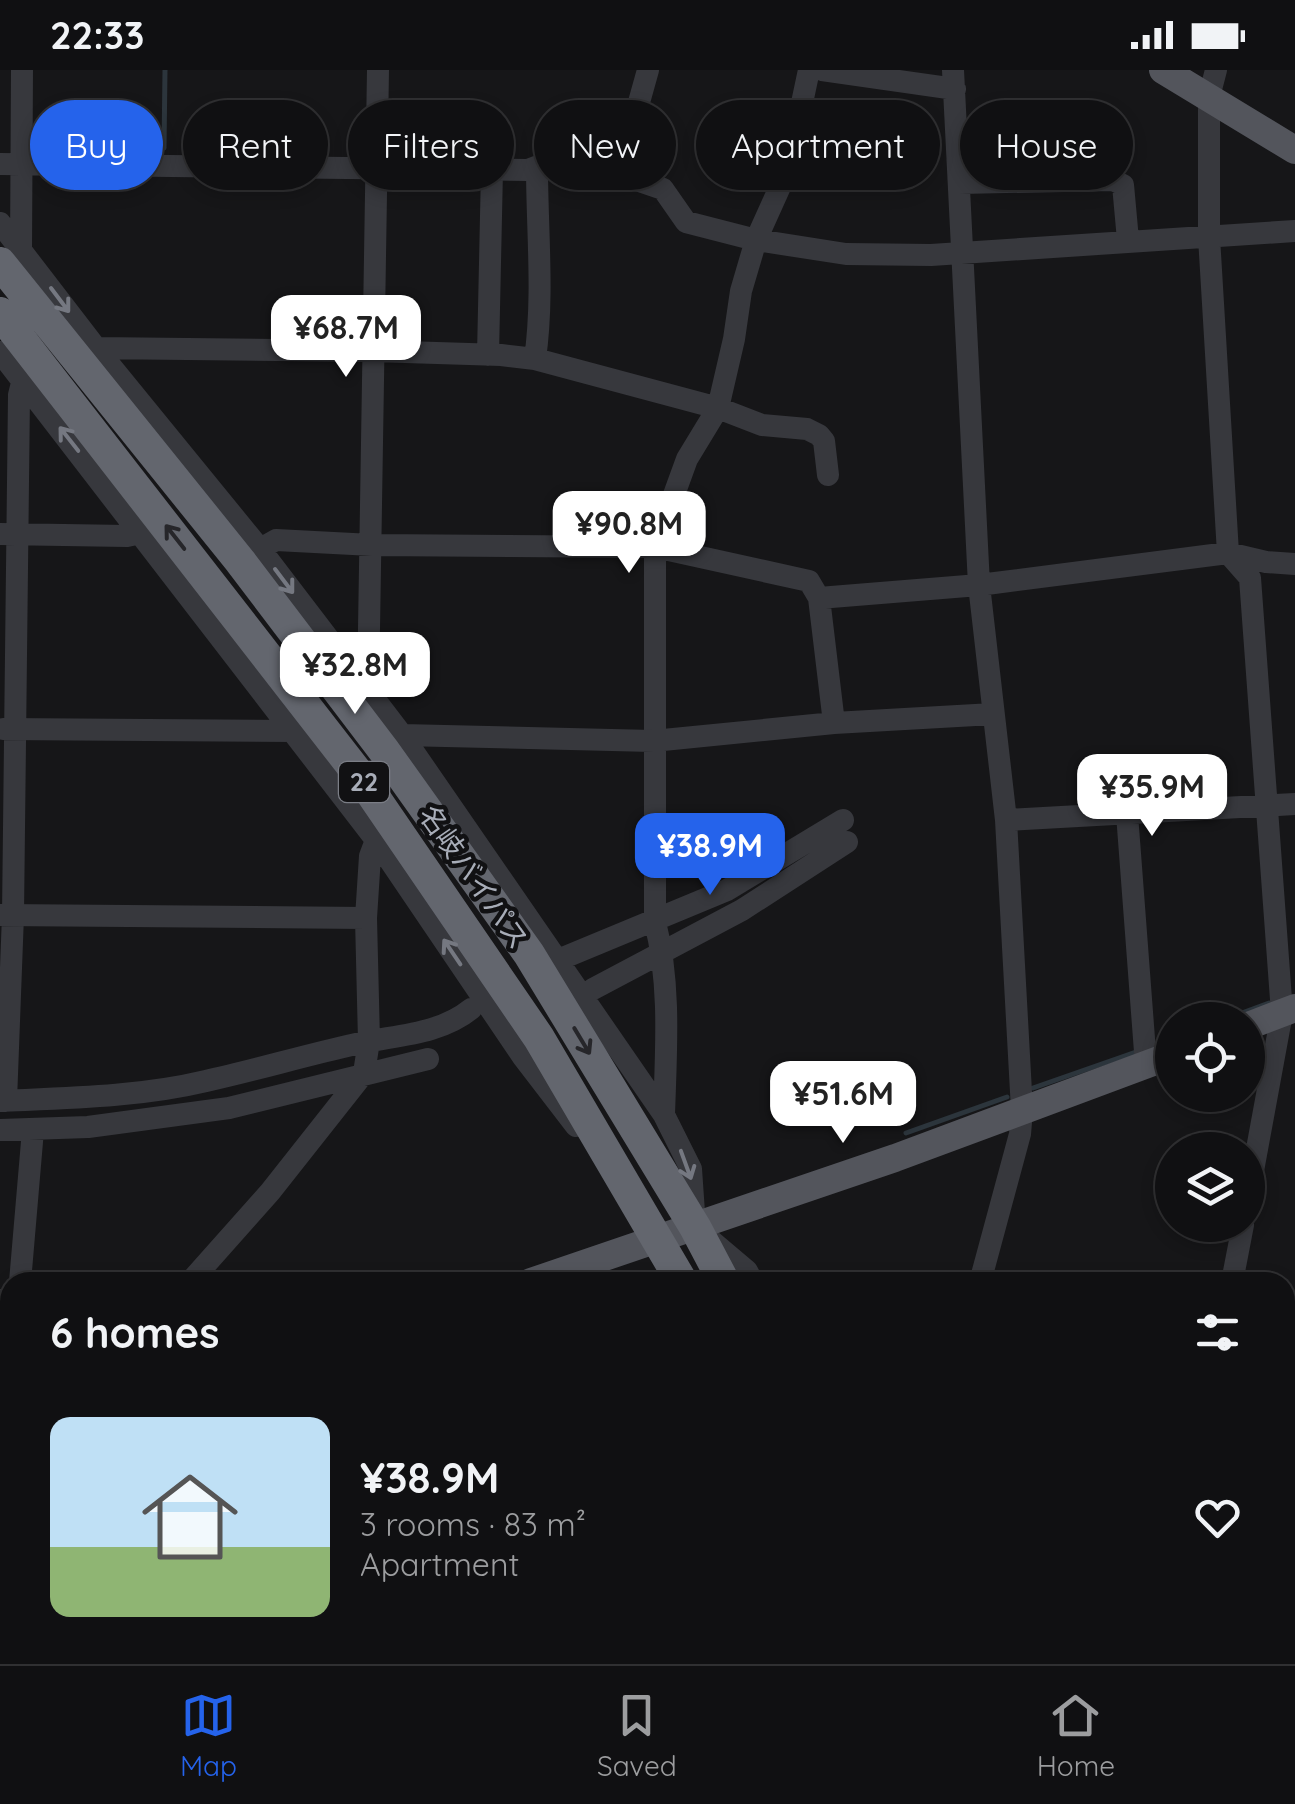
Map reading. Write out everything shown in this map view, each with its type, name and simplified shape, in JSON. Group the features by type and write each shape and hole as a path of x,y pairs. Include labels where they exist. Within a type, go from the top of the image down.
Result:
{"highway":[{"name":"名岐バイパス","path":"11,256 384,752 528,954 695,1226 719,1272"},
{"name":"名岐バイパス","path":"0,313 359,775 539,1038 676,1272"}],"main road":[{"path":"1163,70 1213,84 1295,150"},
{"path":"561,1272 1155,1061"}],"street":[{"path":"11,256 11,164 22,70"},
{"path":"377,100 378,70"},
{"path":"640,100 648,70"},
{"path":"664,1115 667,1032 663,955 655,922 656,548 687,460 718,408 741,291 756,240 788,169 809,70"},
{"path":"822,70 954,79 960,183"},
{"path":"1213,84 1209,237 1228,552 1250,578 1267,806 1288,1010 1262,1132"},
{"path":"11,164 348,169"},
{"path":"368,691 376,190"},
{"path":"488,355 492,190"},
{"path":"536,359 542,312 537,190"},
{"path":"664,190 686,222 756,240 846,254 964,252 1295,231"},
{"path":"960,190 980,584 1006,820 1022,1110 1020,1134 983,1272"},
{"path":"1124,190 1128,240"},
{"path":"0,223 11,256 96,348 260,549 402,736 664,1115 691,1169 695,1226 747,1272"},
{"path":"96,348 372,351 536,359 718,408 762,424 807,429 824,441 828,475"},
{"path":"0,352 376,840 523,1057 634,1200"},
{"path":"23,379 9,535 3,1101 79,1098 206,1082 455,1022 471,1008"},
{"path":"9,535 141,533"},
{"path":"260,549 276,540 656,548 809,580 819,598 834,723"},
{"path":"819,598 980,584 1228,552 1266,562 1295,564"},
{"path":"402,736 653,740 834,723 993,714"},
{"path":"8,729 293,730"},
{"path":"1006,820 1295,804"},
{"path":"1127,814 1155,1029"},
{"path":"563,958 727,890 845,831 742,910 593,989"},
{"path":"199,1272 270,1192 364,1073 369,1041 366,918 370,856 376,840"},
{"path":"6,915 366,918"},
{"path":"0,1130 88,1127 229,1108 428,1059"},
{"path":"21,1272 33,1130"},
{"path":"996,1224 1010,1228 998,1272"},
{"path":"657,1240 664,1272"},
{"path":"1234,1272 1239,1242"}],"waterway":[{"path":"164,148 165,70"},
{"path":"1265,1004 1269,1003"},
{"path":"1033,1088 1136,1052"},
{"path":"906,1133 1007,1097"}]}
